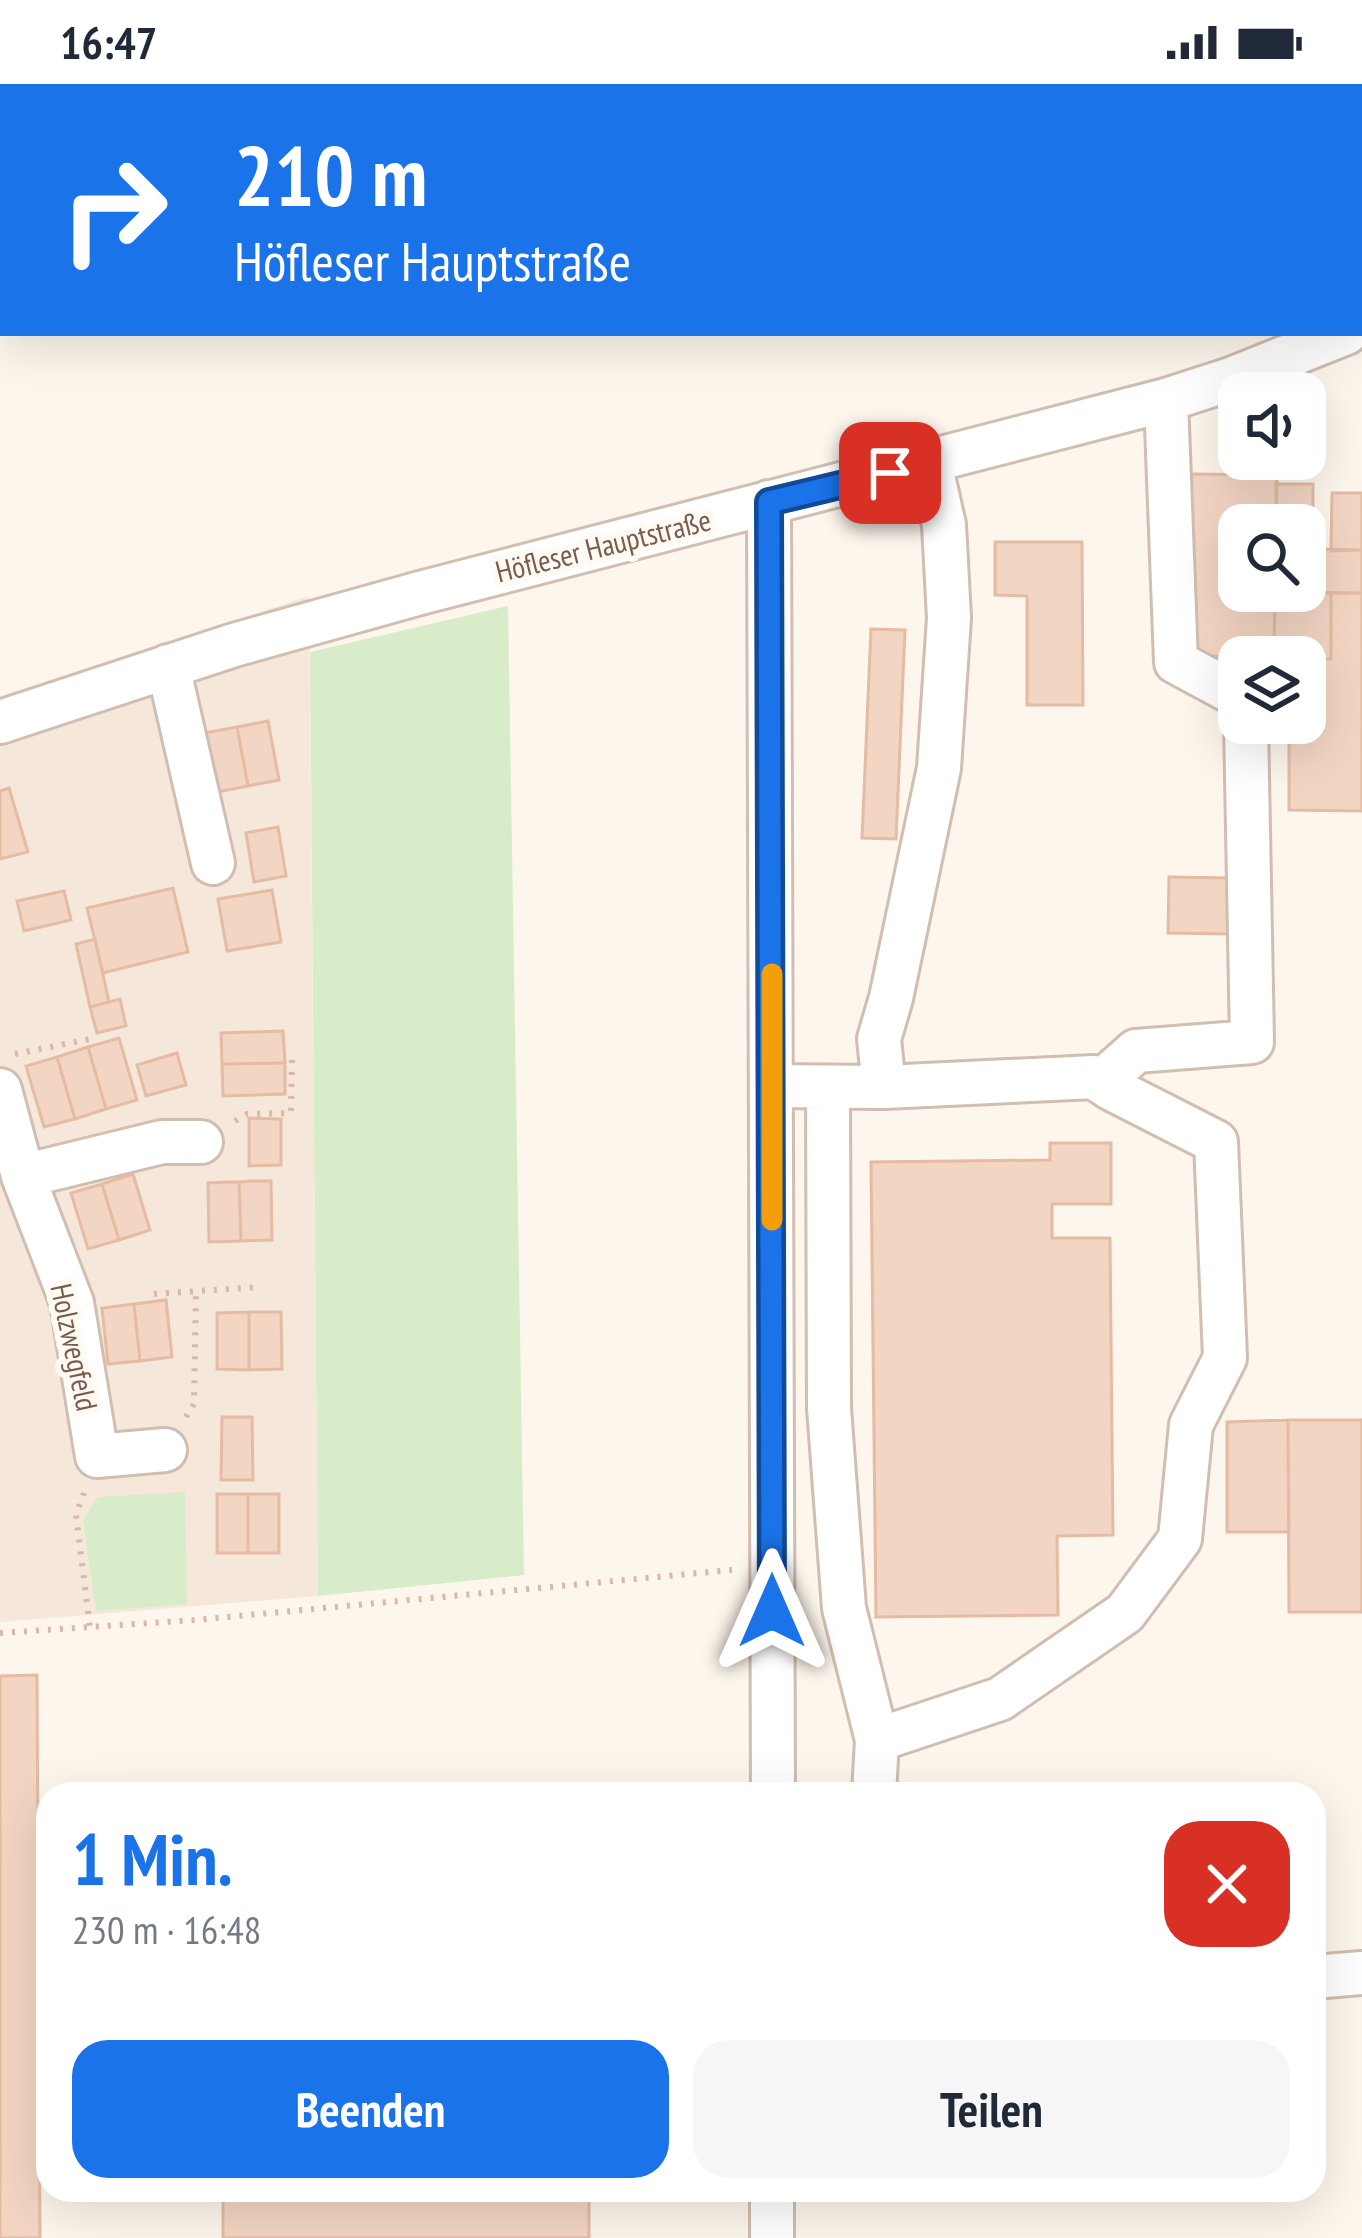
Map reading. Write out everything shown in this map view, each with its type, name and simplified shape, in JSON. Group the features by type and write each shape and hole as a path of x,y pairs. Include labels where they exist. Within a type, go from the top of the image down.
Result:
{"street":[{"name":"Höfleser Hauptstraße","path":"0,722 168,666 548,558 1166,400 1338,336"},
{"path":"1166,400 1176,662 1218,684"},
{"path":"884,1087 879,1040 939,768 949,618 944,525 930,463"},
{"path":"769,502 772,1782"},
{"path":"168,666 213,862"},
{"path":"1101,1082 1136,1051 1252,1042 1246,744"},
{"path":"772,1086 884,1087 1094,1077 1216,1142 1225,1358 1190,1425 1180,1539 1125,1613 1000,1699 877,1740"},
{"path":"828,1088 829,1408 844,1608 877,1740 875,1782"},
{"name":"Holzwegfeld","path":"0,1090 22,1176 72,1303 97,1456"},
{"path":"22,1176 162,1142 201,1142"},
{"path":"97,1456 165,1450"},
{"path":"1326,1976 1362,1972"},
{"path":"772,2202 772,2238"}],"path":[{"path":"0,1058 95,1038"},
{"path":"201,1142 247,1114 291,1113 292,1055"},
{"path":"154,1294 259,1287"},
{"path":"165,1450 194,1405 196,1291"},
{"path":"90,1627 76,1515 97,1456"},
{"path":"0,1633 195,1620 772,1567"}],"shaded area":[{"path":"309,596 318,1596 0,1622 0,697"}],"green space":[{"path":"508,606 524,1575 318,1596 310,652"},
{"path":"185,1492 187,1604 96,1611 83,1520 98,1497"}],"building":[{"path":"1191,474 1218,474 1218,480 1277,480 1276,504 1218,504 1218,612 1275,612 1274,636 1218,636 1218,656 1190,656"},
{"path":"1276,484 1313,484 1313,504 1276,504"},
{"path":"1332,493 1362,493 1362,550 1331,551"},
{"path":"995,542 1082,542 1083,705 1027,705 1027,596 995,595"},
{"path":"1326,549 1362,550 1362,593 1326,593"},
{"path":"1326,593 1331,593 1331,659 1326,659 1326,636 1274,636 1275,612 1326,612"},
{"path":"1331,593 1362,593 1362,811 1289,810 1289,744 1326,744 1326,659 1331,659"},
{"path":"871,629 905,630 896,839 862,838"},
{"path":"268,721 279,780 248,786 237,727"},
{"path":"237,727 248,786 217,792 205,733"},
{"path":"9,788 28,852 0,859 0,791"},
{"path":"278,827 286,876 254,882 246,833"},
{"path":"1169,877 1233,878 1232,934 1168,933"},
{"path":"173,888 188,952 103,973 87,908"},
{"path":"272,890 281,942 227,951 218,899"},
{"path":"64,891 71,920 24,931 17,901"},
{"path":"95,939 109,1002 90,1007 76,944"},
{"path":"120,999 126,1026 97,1033 90,1007"},
{"path":"283,1031 285,1063 222,1064 221,1033"},
{"path":"119,1038 137,1100 106,1109 88,1047"},
{"path":"88,1047 106,1109 75,1119 57,1057"},
{"path":"177,1053 186,1085 146,1096 137,1065"},
{"path":"57,1057 75,1119 44,1127 26,1066"},
{"path":"285,1063 285,1094 223,1096 222,1064"},
{"path":"249,1118 281,1119 281,1165 249,1166"},
{"path":"1050,1143 1111,1143 1111,1204 1052,1204 1052,1238 1110,1238 1113,1535 1057,1536 1058,1615 876,1617 871,1162 1050,1160"},
{"path":"133,1174 150,1230 119,1240 102,1184"},
{"path":"271,1181 272,1240 241,1241 239,1182"},
{"path":"239,1182 241,1241 209,1242 208,1183"},
{"path":"102,1184 119,1240 88,1249 71,1193"},
{"path":"166,1300 172,1357 140,1361 134,1304"},
{"path":"134,1304 140,1361 108,1364 102,1308"},
{"path":"249,1312 281,1312 282,1369 249,1370"},
{"path":"249,1312 249,1370 217,1369 217,1313"},
{"path":"222,1417 252,1417 253,1480 221,1480"},
{"path":"1288,1420 1289,1532 1227,1532 1227,1422"},
{"path":"1288,1420 1362,1420 1362,1612 1289,1612"},
{"path":"217,1494 248,1494 248,1553 217,1553"},
{"path":"248,1494 279,1494 279,1553 248,1553"},
{"path":"37,1675 36,2202 40,2202 40,2238 0,2238 0,1676"},
{"path":"223,2202 589,2202 589,2238 223,2238"}],"slow traffic":[{"path":"772,974 772,1220"}],"route":[{"path":"772,1611 769,502 890,473"}]}
